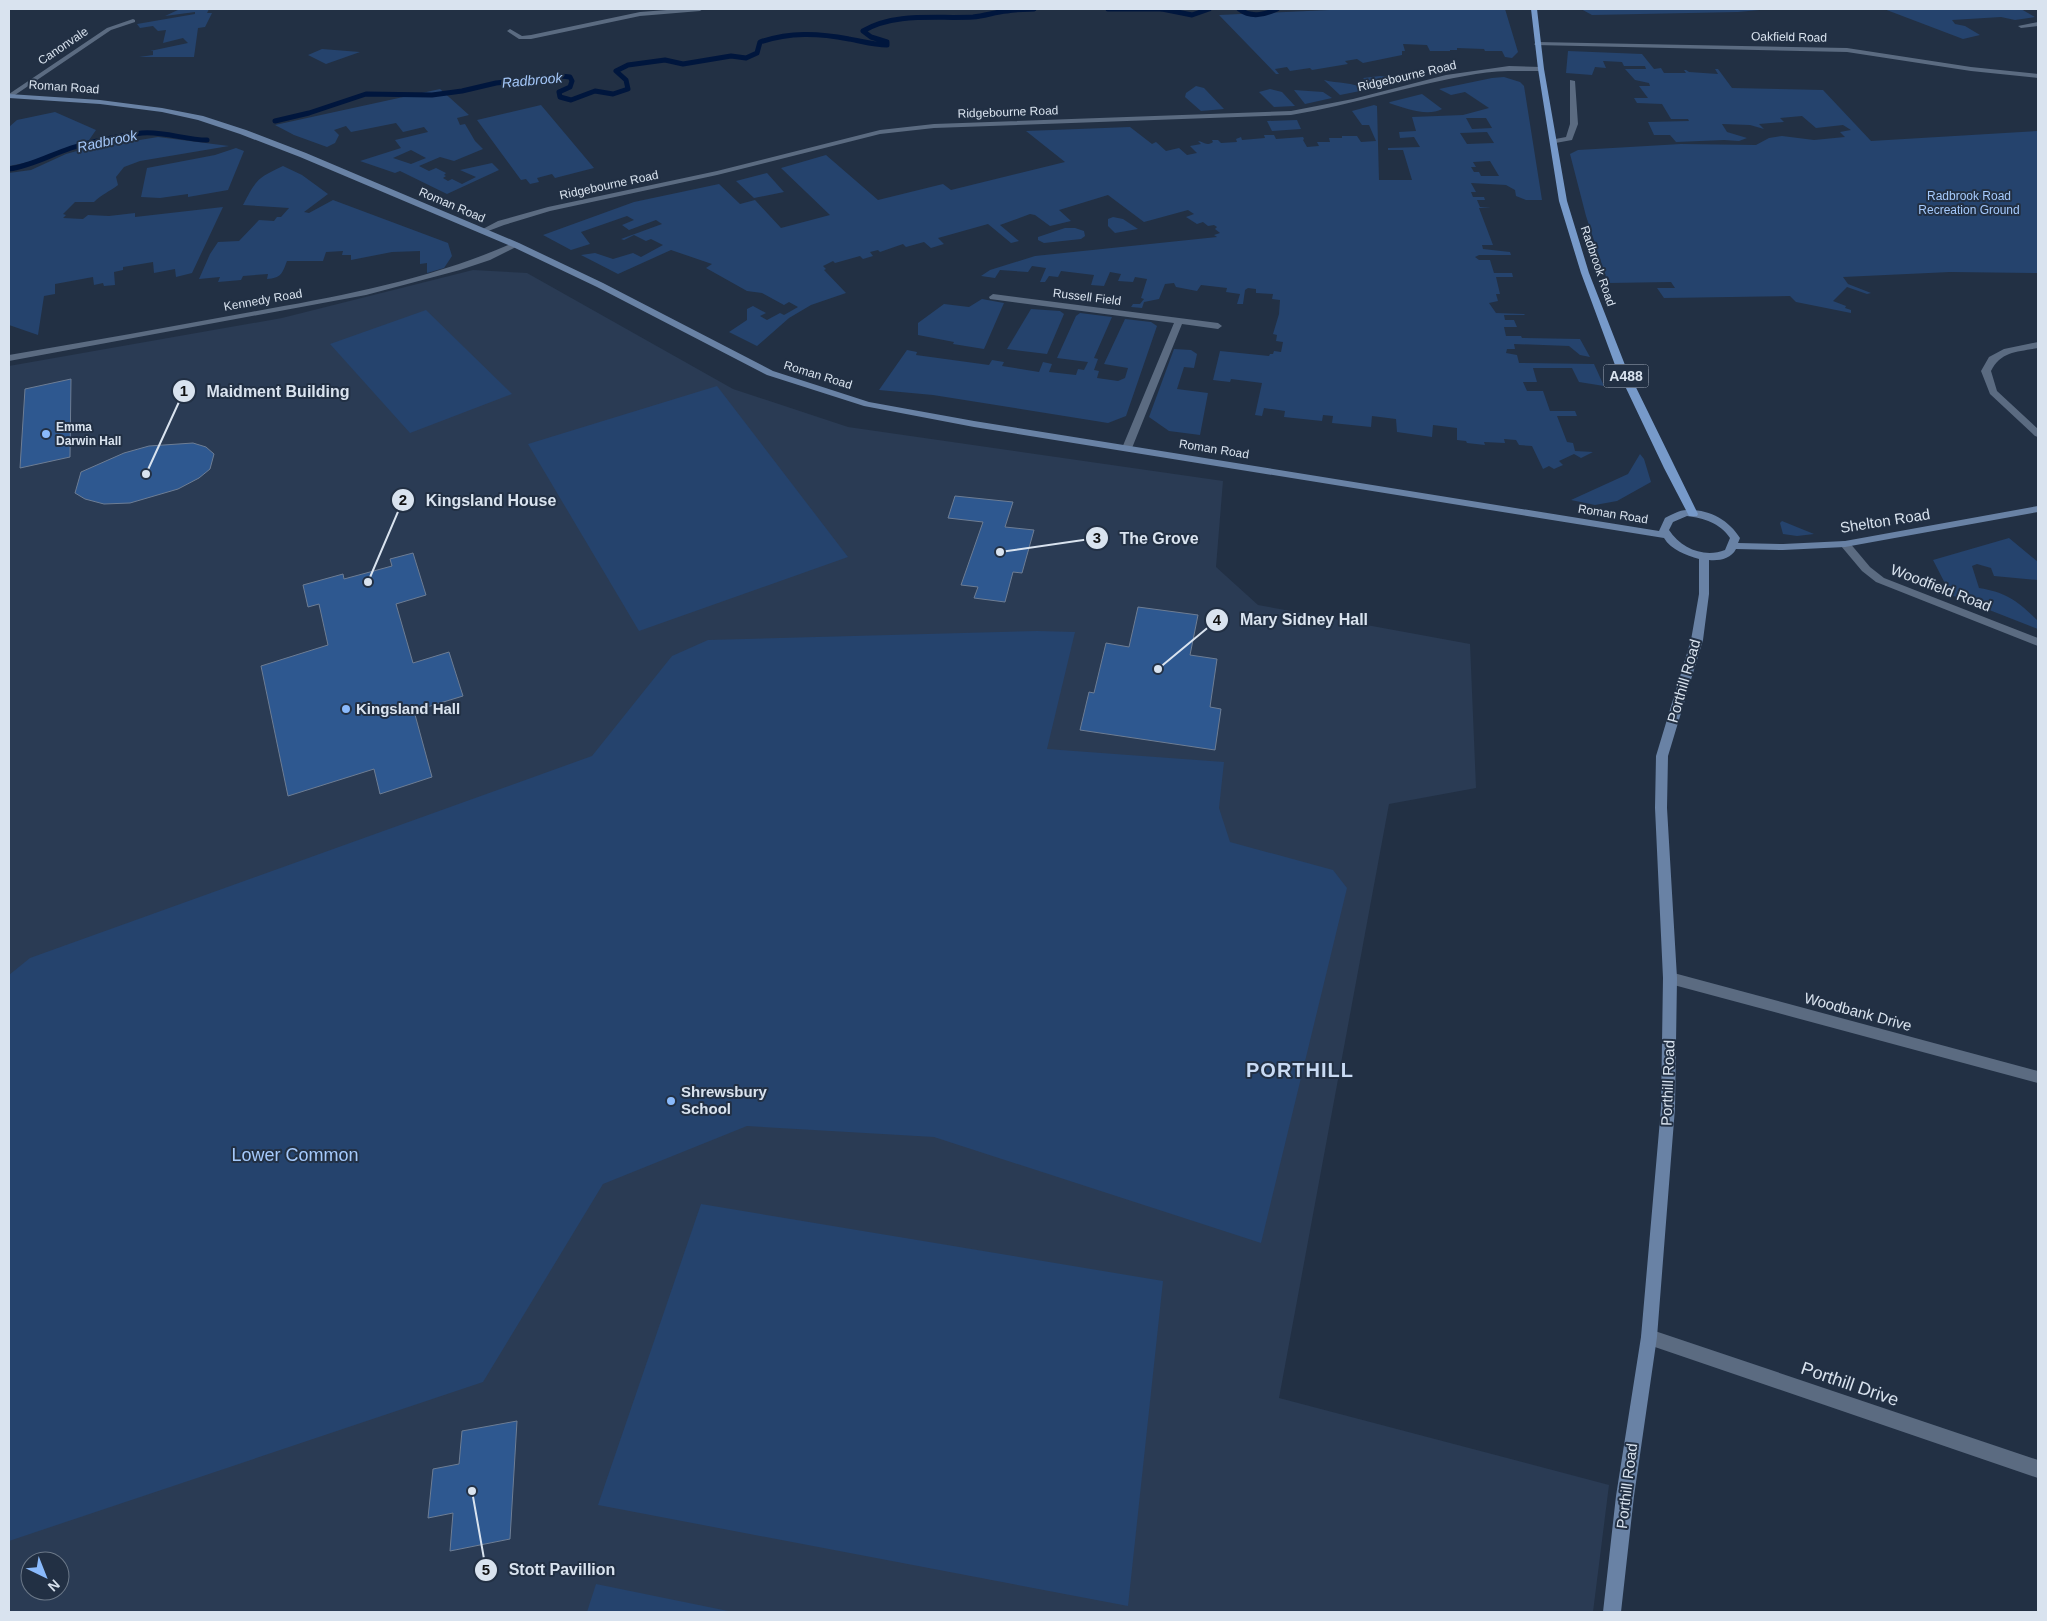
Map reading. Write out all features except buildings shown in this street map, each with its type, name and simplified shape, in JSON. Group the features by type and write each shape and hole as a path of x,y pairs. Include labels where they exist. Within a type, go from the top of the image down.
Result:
{"main road":[{"name":"Radbrook Road","path":"1534,9 1541,69 1563,201 1585,272 1627,379 1693,514"},
{"name":"Roman Road","path":"10,96 121,104 162,110 200,118 303,155 516,245 600,285 770,373 867,404 974,424 1665,535"},
{"name":"Shelton Road","path":"1735,546 1845,544 2038,509"},
{"path":"1693,514 1707,516 1723,524 1732,532 1735,538 1735,546 1727,553 1717,556 1704,556 1684,551 1672,544 1665,535 1663,528 1666,521 1674,516 1693,514"},
{"name":"Porthill Road","path":"1612,1612 1625,1496 1649,1337 1668,1108 1670,978 1661,808 1662,756 1697,640 1704,594 1704,556"}],"street":[{"path":"510,31 519,41 640,14 700,9"},
{"name":"Canonvale","path":"10,96 109,29 133,21"},
{"path":"2021,26 2038,24"},
{"name":"Oakfield Road","path":"1538,44 1847,50 1874,52 1974,70 2038,76"},
{"name":"Ridgebourne Road","path":"483,231 536,212 717,173 880,132 934,126 1290,113 1328,107 1478,71 1505,67 1541,69"},
{"path":"1553,142 1569,138 1574,124 1572,81"},
{"name":"Kennedy Road","path":"9,358 327,301 428,279 479,262 516,245"},
{"name":"Russell Field","path":"993,298 1218,326"},
{"path":"1127,448 1178,321"},
{"path":"2038,345 2007,351 1992,359 1986,371 1993,392 2038,434"},
{"name":"Woodfield Road","path":"1845,544 1866,569 1880,580 2038,642"},
{"name":"Woodbank Drive","path":"1670,978 2038,1077"},
{"name":"Porthill Drive","path":"1649,1337 2038,1469"}],"shaded area":[{"name":"Shrewsbury School","path":"473,270 527,273 733,389 848,427 1223,481 1216,567 1258,605 1470,644 1476,788 1389,804 1279,1398 1609,1485 1593,1612 9,1612 9,366 282,318"}],"green space":[{"path":"180,9 209,9 207,13 212,13 205,27 198,28 194,57 139,57 153,55 153,51 150,51 188,43 183,38 163,43 166,30 158,31 153,26 140,28 137,24 195,14 195,12 165,16"},
{"path":"1351,9 1505,9 1518,52 1512,58 1505,57 1502,51 1457,48 1457,50 1450,51 1430,51 1427,45 1403,44 1405,51 1402,51 1402,55 1363,63 1357,59 1345,61 1348,64 1312,70 1310,68 1290,71 1287,67 1275,69 1279,74 1276,74 1219,15"},
{"path":"1581,9 1770,9 1738,12 1592,15"},
{"path":"1884,9 2021,9 2035,17 2015,20 2001,17 1952,20 1955,24 1965,26 1980,35 1963,39"},
{"path":"322,49 360,52 326,64 308,55"},
{"name":"Radbrook Road Recreation Ground","path":"1568,51 1642,54 1654,69 1661,68 1664,73 1686,73 1684,70 1686,70 1689,72 1718,74 1715,69 1718,69 1732,88 1823,90 1871,141 2038,131 2038,273 1950,272 1843,277 1848,284 1871,293 1867,294 1847,287 1833,301 1846,306 1845,308 1851,310 1851,313 1796,302 1790,296 1664,298 1657,288 1675,288 1671,282 1608,283 1586,216 1570,154 1578,150 1681,144 1756,145 1769,138 1782,136 1814,140 1845,137 1840,132 1851,130 1843,125 1816,128 1802,116 1780,118 1784,122 1759,124 1764,129 1750,125 1722,124 1727,132 1747,138 1739,141 1676,142 1670,135 1654,135 1648,122 1689,121 1688,119 1671,119 1662,104 1637,103 1634,98 1648,98 1639,86 1650,86 1649,83 1635,80 1625,69 1646,69 1645,66 1624,66 1622,62 1603,61 1606,68 1595,67 1592,75 1566,73"},
{"path":"1390,77 1397,82 1374,88 1363,78"},
{"path":"1504,77 1520,82 1524,86 1542,200 1526,200 1516,196 1515,190 1506,185 1471,183 1476,192 1471,192 1473,197 1484,197 1485,200 1477,200 1480,207 1491,208 1479,208 1493,245 1482,245 1483,249 1510,252 1511,255 1479,255 1475,257 1479,260 1490,260 1494,273 1512,273 1513,277 1496,277 1500,294 1496,294 1498,301 1489,303 1496,313 1525,315 1504,315 1505,320 1514,320 1517,327 1504,327 1506,336 1580,339 1590,357 1580,355 1569,346 1514,344 1515,349 1507,349 1506,353 1517,355 1519,363 1594,364 1604,386 1579,382 1572,368 1533,368 1537,382 1523,382 1527,391 1543,391 1550,411 1575,411 1577,416 1557,416 1567,442 1573,443 1575,451 1593,452 1581,458 1574,454 1559,461 1563,465 1554,469 1549,466 1543,469 1532,446 1519,445 1516,440 1504,439 1505,443 1484,442 1485,445 1467,443 1466,441 1457,440 1457,428 1433,425 1432,437 1397,432 1396,419 1372,416 1371,427 1332,423 1333,416 1323,415 1322,421 1284,417 1285,411 1264,408 1262,416 1255,415 1262,383 1231,379 1230,382 1213,380 1220,351 1269,356 1274,351 1281,352 1283,342 1276,341 1277,335 1273,334 1279,314 1280,300 1272,299 1273,294 1256,293 1256,289 1248,288 1245,290 1243,304 1237,304 1240,294 1226,292 1227,288 1201,285 1197,291 1176,287 1174,283 1165,284 1159,299 1144,302 1142,308 1131,307 1133,304 1140,304 1144,299 1141,298 1147,279 1135,277 1133,282 1118,281 1121,274 1110,272 1104,286 1091,285 1094,275 1061,271 1058,277 1049,276 1045,282 1040,282 1046,268 1032,266 1028,272 1000,270 995,278 981,276 990,270 1035,256 1217,237 1214,235 1220,233 1215,229 1217,227 1214,225 1208,226 1203,222 1197,224 1186,217 1194,214 1188,210 1144,222 1108,195 1059,210 1071,221 1050,226 1035,215 1030,214 1000,225 1019,241 1011,243 988,224 938,238 944,244 931,248 924,242 906,247 903,244 880,252 878,250 870,252 873,256 863,259 860,256 835,263 833,261 823,266 826,269 824,270 846,293 811,305 789,318 757,346 729,332 747,320 747,309 753,306 766,313 760,316 767,320 780,313 784,315 798,307 789,302 784,305 762,293 747,291 706,268 712,264 671,250 618,274 581,255 595,253 613,259 633,253 641,257 663,245 651,239 646,241 634,235 624,240 621,239 662,224 656,220 629,230 622,225 634,220 627,216 581,232 590,244 571,250 543,235 634,202 719,184 740,204 755,200 781,228 830,215 781,168 826,155 878,200 943,184 951,190 1065,162 1026,131 1130,127 1152,144 1156,142 1166,151 1179,148 1187,155 1197,153 1190,146 1201,144 1198,141 1206,144 1213,142 1212,140 1218,140 1221,143 1237,142 1236,139 1241,137 1242,140 1265,138 1264,135 1274,135 1276,139 1303,137 1307,147 1319,146 1317,142 1330,142 1329,138 1342,138 1342,136 1357,136 1361,142 1376,141 1369,125 1362,125 1352,111 1374,105 1377,106 1379,180 1412,180 1403,150 1388,150 1388,148 1420,147 1414,137 1400,138 1399,132 1416,131 1412,117 1463,115 1489,108 1465,92 1451,95 1439,89","holes":["1466,118 1486,118 1492,128 1472,129","1487,132 1494,143 1467,144 1460,133","1490,161 1499,176 1481,176 1479,172 1474,172 1471,167 1476,167 1473,162"]},
{"path":"1324,80 1350,84 1365,90 1340,95"},
{"path":"1196,86 1204,88 1224,109 1201,111 1185,97 1186,93"},
{"path":"440,89 469,115 457,118 460,125 465,124 475,141 483,149 454,161 440,157 419,166 429,171 436,168 446,173 444,175 446,176 443,178 448,181 452,179 462,184 476,177 460,170 492,163 499,170 447,194 400,171 395,173 360,161 401,148 395,140 428,132 424,127 403,132 396,123 351,132 346,126 334,130 339,135 335,143 327,147 294,135 275,125","holes":["411,150 426,158 411,164 393,158"]},
{"path":"1270,89 1282,92 1295,106 1274,107 1259,92"},
{"path":"1294,90 1323,92 1332,98 1305,104"},
{"path":"1422,94 1442,109 1423,112 1389,103 1390,102"},
{"path":"541,105 594,168 555,178 552,174 537,178 539,182 530,184 526,179 521,180 477,120"},
{"path":"55,112 96,130 87,143 34,161 9,166 9,127 17,120"},
{"path":"1297,120 1301,129 1272,131 1267,121"},
{"path":"158,137 229,146 140,161 124,167 116,177 118,185 94,202 75,202 63,214 66,215 63,218 83,219 88,215 109,216 135,213 135,217 223,207 192,273 176,277 175,269 154,273 153,262 123,267 123,270 114,272 115,285 104,286 103,283 94,285 93,277 55,284 55,294 44,296 38,335 9,325 9,173 31,170 66,154 84,149"},
{"path":"236,148 244,151 228,190 188,197 188,194 160,198 141,197 147,168 215,155"},
{"path":"283,166 302,175 328,194 304,212 309,213 333,200 448,243 452,256 444,268 427,273 427,263 420,264 420,251 392,252 351,260 351,255 342,255 343,251 326,252 323,261 287,261 284,269 275,278 267,279 268,274 243,276 241,280 218,282 220,277 199,279 210,254 218,242 239,241 259,220 274,221 277,217 281,217 289,208 243,205 251,190 262,177"},
{"path":"767,173 784,192 754,198 736,181"},
{"path":"1113,217 1123,219 1138,229 1115,233 1108,226 1108,219"},
{"path":"1065,228 1075,228 1084,231 1085,236 1081,239 1044,243 1038,240 1038,237"},
{"path":"982,299 1004,303 984,349 953,344 954,342 918,335 918,323 944,304 969,307"},
{"path":"1031,309 1060,311 1064,314 1047,354 1007,349"},
{"path":"426,310 512,394 410,433 330,344"},
{"path":"1080,313 1112,317 1094,358 1098,359 1094,370 1099,371 1097,378 1118,381 1125,378 1128,368 1104,364 1125,319 1151,322 1157,326 1126,416 1108,423 933,395 879,390 907,350 917,352 916,355 989,365 992,360 1004,362 1002,366 1039,372 1043,362 1052,364 1049,372 1076,375 1078,369 1084,370 1088,362 1057,358 1076,316"},
{"path":"1174,349 1191,350 1197,354 1194,368 1184,367 1177,389 1208,393 1200,435 1169,431 1149,417"},
{"path":"717,386 848,557 639,631 528,444"},
{"path":"1640,454 1644,459 1651,482 1617,501 1595,505 1571,500 1628,474"},
{"path":"1782,521 1814,534 1797,536 1783,534 1780,523"},
{"path":"2009,538 2038,562 2038,580 1994,576 1991,568 1977,564 1972,566 1979,588 2005,595 2018,603 2038,621 2038,629 1951,595 1933,560"},
{"name":"Lower Common","path":"1037,631 1075,632 1047,749 1224,762 1219,808 1230,842 1333,870 1347,888 1261,1243 934,1137 747,1126 603,1184 483,1382 9,1541 9,975 30,958 592,756 672,656 708,640"},
{"path":"701,1204 1163,1281 1128,1606 598,1505"},
{"path":"596,1584 733,1612 587,1612"}],"waterway":[{"name":"Radbrook","path":"275,121 309,113 366,94 432,95 462,91 496,83 561,76 570,77 572,81 570,87 559,92 560,97 571,100 595,91 613,94 628,89 626,80 616,71 628,65 665,60 683,64 731,56 746,58 757,53 760,42 782,36 804,34 887,45 887,42 871,37 863,31 875,25 902,19 973,17 1010,10 1034,9"},
{"name":"Radbrook","path":"1108,9 1161,9"},
{"name":"Radbrook","path":"1162,9 1192,15 1209,9"},
{"name":"Radbrook","path":"1239,9 1253,15 1277,9"},
{"name":"Radbrook","path":"9,169 33,163 79,145 133,134 158,133 207,140"}],"place":[{"name":"Emma Darwin Hall","path":"46,434"},
{"name":"Maidment Building","path":"146,474"},
{"name":"The Grove","path":"1000,552"},
{"name":"Kingsland House","path":"368,582"},
{"name":"Mary Sidney Hall","path":"1158,669"},
{"name":"Kingsland Hall","path":"346,709"},
{"name":"Shrewsbury School","path":"671,1101"},
{"name":"Stott Pavillion","path":"472,1491"}],"district":[{"name":"PORTHILL","path":"1300,1070"}]}
